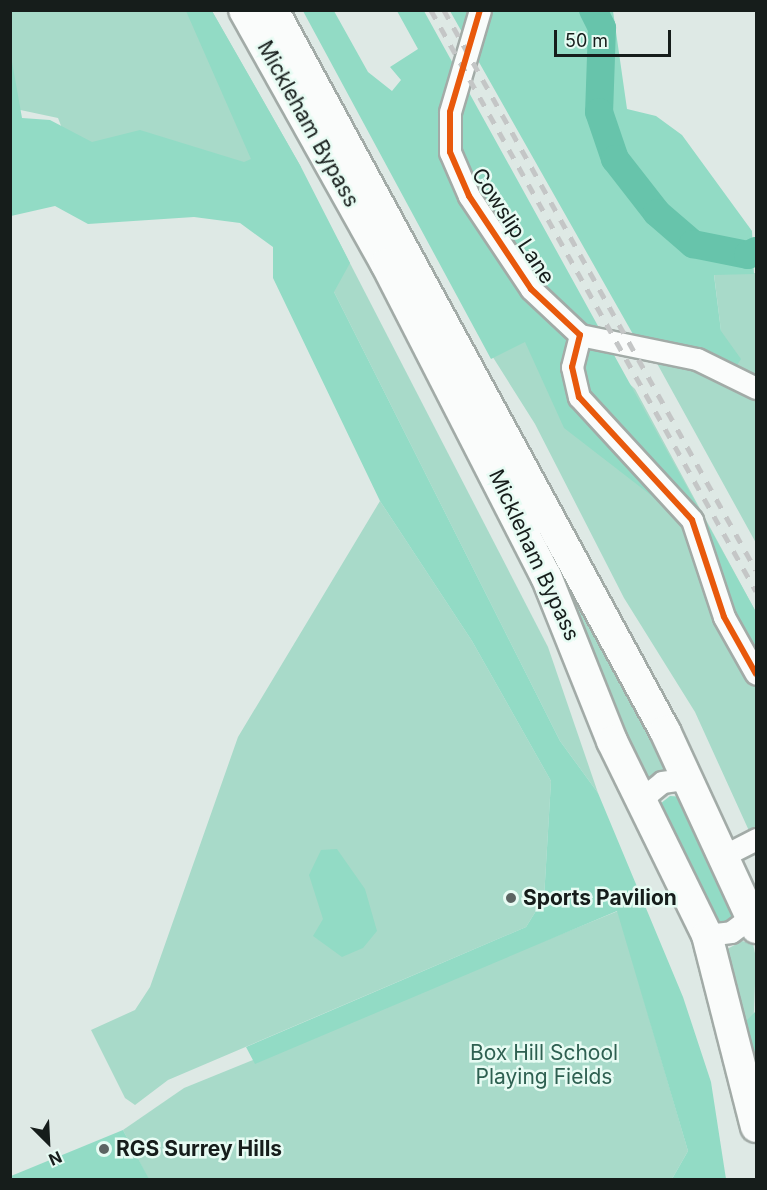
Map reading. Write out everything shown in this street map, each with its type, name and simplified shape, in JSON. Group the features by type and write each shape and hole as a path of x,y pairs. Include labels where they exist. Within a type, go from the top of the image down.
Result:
{"highway":[{"name":"Mickleham Bypass","path":"244,10 386,264 521,524 640,800 707,935 756,1126"},
{"name":"Mickleham Bypass","path":"273,10 689,778 754,922"}],"street":[{"name":"Cowslip Lane","path":"480,10 450,112 450,152 470,196 531,289 580,335"},
{"path":"756,388 697,359 580,335 572,367 579,397 692,520 724,617 756,674"},
{"path":"640,800 662,782 689,778"},
{"path":"725,855 756,839"},
{"path":"707,935 731,932 754,922"}],"green space":[{"path":"10,11 212,11 301,167 87,193 58,118 11,108"},
{"path":"186,11 212,11 301,167 350,263 334,292 560,741 598,793 683,997 711,1082 726,1179 672,1179 688,1151 617,911 255,1064 246,1047 526,927 544,898 551,781 472,641 380,501 273,278 273,247 240,223 194,217 88,224 55,206 11,216 11,56 22,118 50,120 92,142 140,130 244,162 251,159"},
{"path":"303,11 334,11 368,72 392,91 401,80 390,67 418,49 397,11 424,11 756,612 756,688 741,667 683,520 564,428 525,342 491,359"},
{"path":"450,11 613,11 627,109 656,116 682,135 752,231 754,274 714,275 721,331 741,359 727,381 647,359"},
{"path":"338,240 548,647 598,793 560,741 334,292"},
{"path":"496,259 635,389 756,612 756,831 750,833 695,712 624,598 535,424 477,332"},
{"path":"756,273 756,543 643,338 721,331 714,274"},
{"path":"462,369 645,717 669,771 647,781"},
{"path":"380,501 472,641 551,781 544,898 526,927 168,1080 135,1105 125,1098 91,1030 135,1010 150,987 238,737"},
{"path":"670,796 685,797 736,905 735,918 720,925 712,921 661,816 660,804"},
{"path":"337,849 365,889 377,931 363,948 342,957 313,936 323,919 309,875 321,850"},
{"name":"Box Hill School Playing Fields","path":"618,911 688,1151 672,1179 149,1180 123,1130 184,1088"},
{"path":"742,941 753,944 756,958 752,1061 718,954"},
{"path":"756,1011 756,1077 746,1021"},
{"name":"RGS Surrey Hills","path":"123,1130 149,1179 11,1179 11,1176"}],"waterway":[{"path":"593,10 602,28 599,112 615,159 657,213 693,244 748,255 756,251"}],"railway":[{"path":"431,10 756,591"},
{"path":"444,10 756,570"}],"cycle path":[{"path":"480,10 450,112 450,152 469,196 531,289 580,335 572,367 579,397 692,520 724,617 756,674"}],"place":[{"name":"Sports Pavilion","path":"511,898"},
{"name":"RGS Surrey Hills","path":"104,1149"}]}
